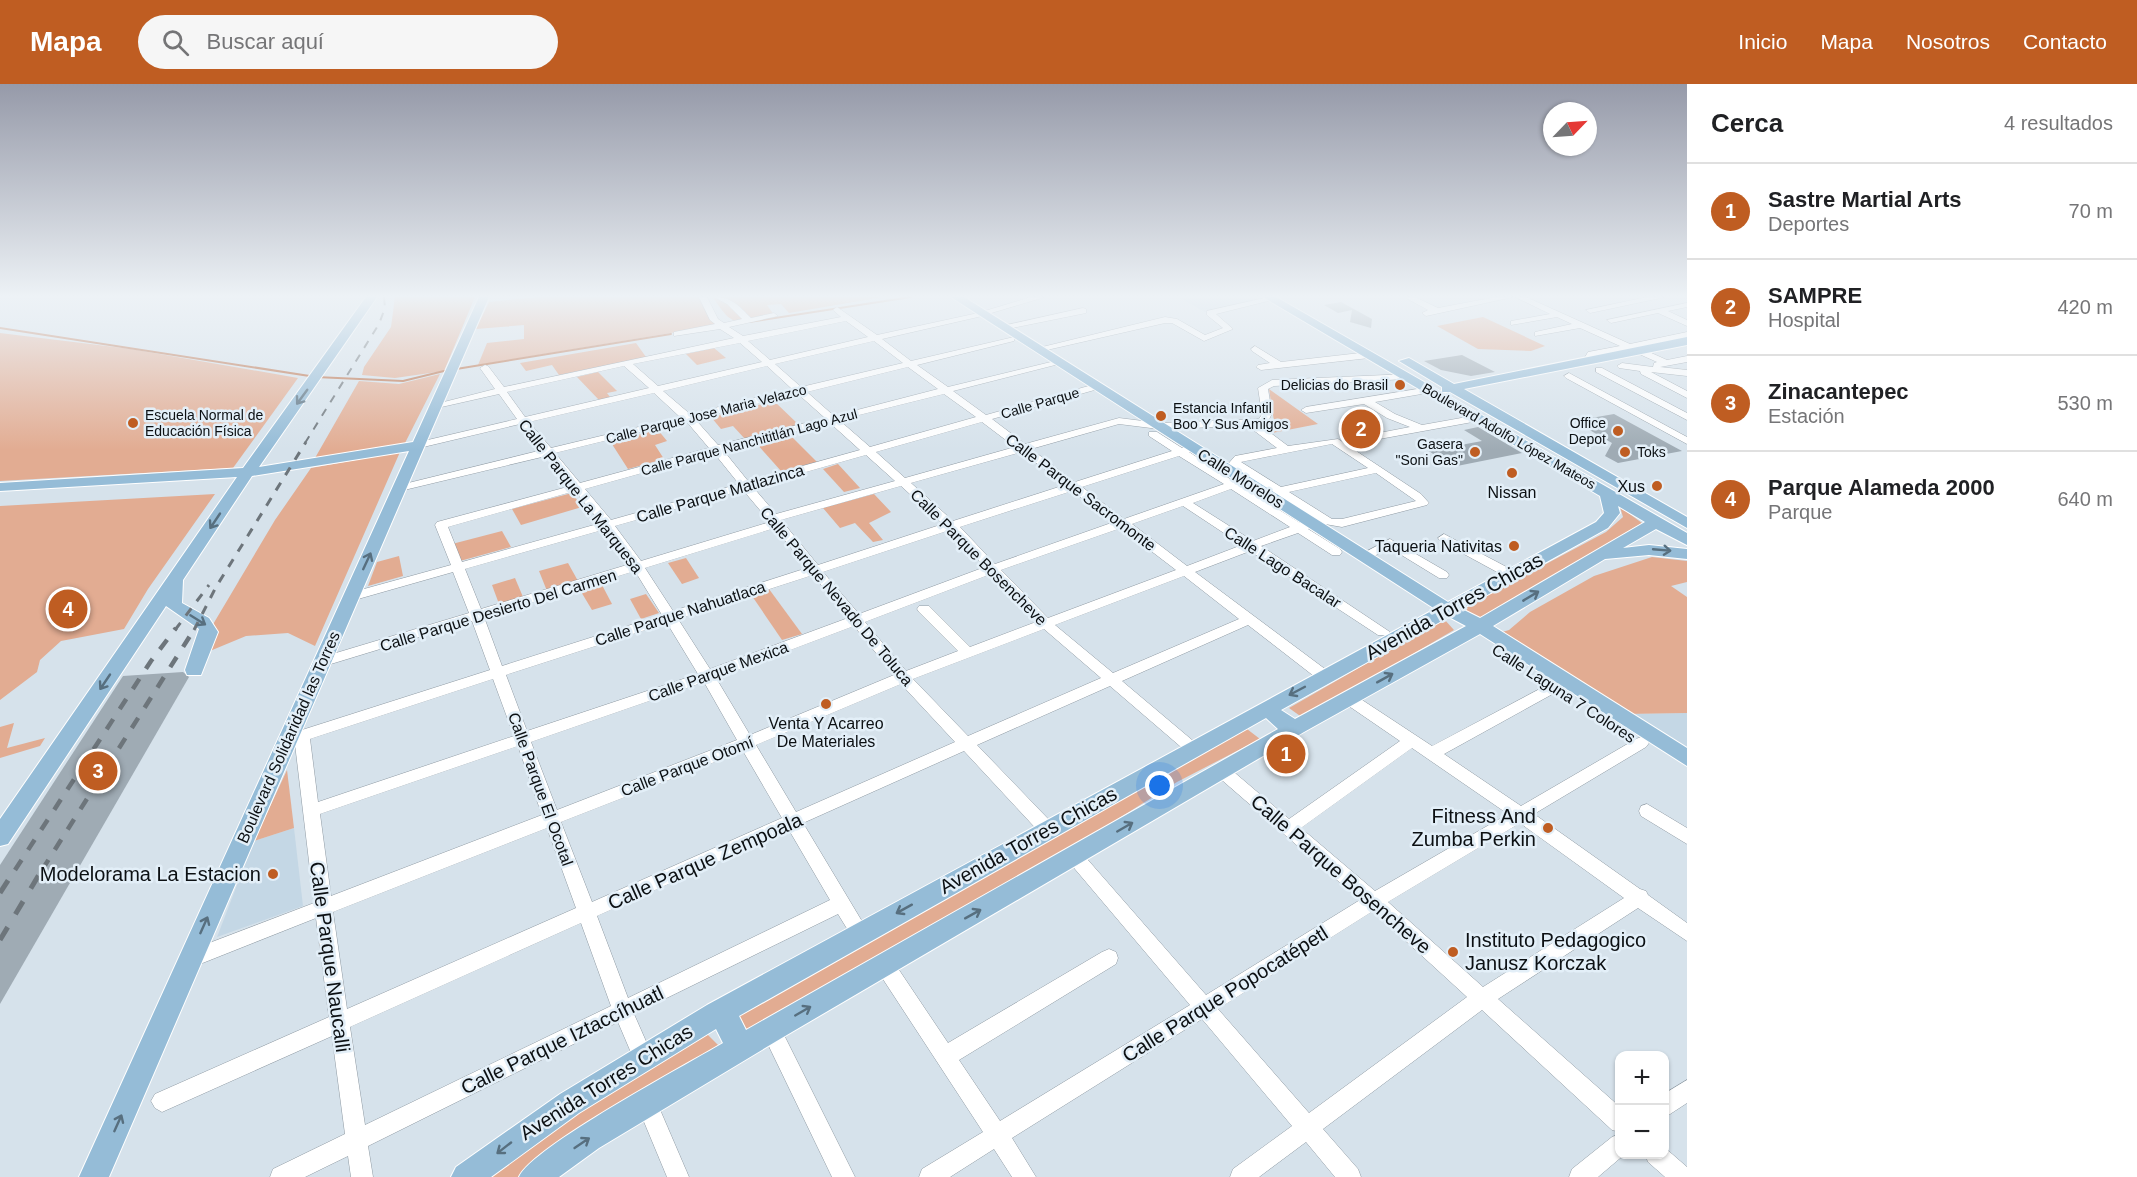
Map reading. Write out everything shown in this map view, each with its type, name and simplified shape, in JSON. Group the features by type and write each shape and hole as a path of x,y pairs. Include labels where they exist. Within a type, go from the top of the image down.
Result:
{"main road":[{"path":"0,837 244,478 336,348"},
{"name":"Boulevard Solidaridad las Torres","path":"94,1177 189,959 294,739 321,662 462,348"},
{"name":"Calle Morelos","path":"1026,348 1048,356"},
{"name":"Calle Morelos","path":"1035,348 1238,483 1306,526 1364,556 1442,607"},
{"name":"Boulevard Adolfo López Mateos","path":"1357,348 1430,390 1452,395"},
{"name":"Boulevard Adolfo López Mateos","path":"1382,348 1452,395 1478,418 1687,540"},
{"path":"1452,395 1470,398 1569,376 1596,365 1645,361 1672,348"},
{"path":"1452,395 1596,365 1645,361 1687,352"},
{"name":"Boulevard Adolfo López Mateos","path":"1470,398 1687,523"},
{"path":"0,487 222,474 244,478 419,445"},
{"name":"Avenida Torres Chicas","path":"466,1177 526,1131 642,1055 1242,722 1442,607 1512,575 1602,525 1612,513 1607,493"},
{"path":"1654,504 1656,522"},
{"name":"Avenida Torres Chicas","path":"534,1177 589,1138 648,1105 736,1050 1075,857 1297,727 1475,629 1656,522"},
{"path":"1595,558 1649,550 1687,554"},
{"path":"177,577 173,604 178,610 203,621 210,632 194,670"},
{"name":"Calle Laguna 7 Colores","path":"1442,607 1687,758"},
{"name":"Calle Laguna 7 Colores","path":"1475,629 1553,687 1687,771"},
{"path":"1269,706 1272,713 1282,723 1297,727"},
{"path":"1242,722 1258,728 1269,743"},
{"path":"716,1014 729,1024 737,1042 736,1050"}],"street":[{"path":"437,405 698,348"},
{"name":"Calle Parque Bosencheve","path":"751,348 952,526 1045,623 1193,749"},
{"path":"419,445 834,348"},
{"name":"Calle Parque Sacromonte","path":"889,348 1324,676"},
{"name":"Calle Parque Jose Maria Velazco","path":"400,488 973,348"},
{"name":"Calle Parque Nanchititlán Lago Azul","path":"442,524 716,449 945,390 1075,348"},
{"path":"1622,348 1687,381"},
{"path":"1645,361 1666,348"},
{"path":"1255,349 1279,365"},
{"path":"1261,367 1369,355"},
{"path":"1645,361 1687,358"},
{"path":"1645,361 1687,373"},
{"path":"1645,361 1687,395"},
{"name":"Calle Parque Nevado De Toluca","path":"626,363 688,418 903,677 1047,829"},
{"path":"1596,365 1687,417"},
{"name":"Calle Parque La Marquesa","path":"485,368 524,421 608,524 639,568 707,676 860,934"},
{"path":"1252,424 1262,422 1267,418 1263,388 1266,384 1406,376"},
{"path":"1569,376 1687,441"},
{"name":"Calle Parque","path":"985,419 1095,387"},
{"path":"1305,410 1430,390"},
{"path":"1364,399 1384,413 1420,428"},
{"path":"1352,441 1478,418"},
{"name":"Calle Parque Matlazinca","path":"351,597 985,419"},
{"name":"Calle Parque Desierto Del Carmen","path":"321,662 639,568 902,482 1119,421 1156,430 1252,424"},
{"path":"1252,424 1287,450"},
{"path":"1334,441 1423,503 1416,507 1333,523 1234,463 1239,458 1287,450 1334,441"},
{"name":"Calle Parque Nahuatlaca","path":"294,739 670,618 814,568 1187,450"},
{"path":"1279,491 1376,470"},
{"name":"Calle Parque Mexica","path":"310,811 707,676 992,569 1238,483"},
{"name":"Calle Lago Bacalar","path":"1183,501 1383,632"},
{"name":"Calle Parque El Ocotal","path":"442,524 440,525 477,616 586,914 642,1055"},
{"path":"1306,526 1336,552"},
{"name":"Calle Parque Otomí","path":"189,959 747,743 967,652 1306,526"},
{"path":"1444,538 1512,575"},
{"path":"1364,556 1390,543 1443,575"},
{"path":"924,609 967,652"},
{"name":"Calle Parque Zempoala","path":"162,1101 586,914 964,742 1248,620"},
{"path":"1431,754 1553,687"},
{"path":"1348,698 1521,814 1640,897 1687,933"},
{"name":"Calle Parque Naucalli","path":"294,739 310,811 362,1177"},
{"path":"1290,827 1412,741"},
{"name":"Calle Parque Popocatépetl","path":"930,1177 1374,901 1641,743"},
{"name":"Calle Parque Bosencheve","path":"1222,771 1374,901 1615,1118"},
{"path":"1647,811 1687,837"},
{"path":"1075,857 1350,1177"},
{"path":"1241,1177 1481,999 1640,897"},
{"name":"Calle Parque Iztaccíhuatl","path":"281,1177 842,903"},
{"path":"946,1056 1109,958"},
{"path":"884,964 1025,1177"},
{"path":"771,1030 844,1177"},
{"path":"1669,1105 1687,1090"},
{"path":"648,1105 678,1177"},
{"path":"1581,1177 1615,1149"},
{"path":"1661,1159 1682,1177"}],"shaded area":[{"name":"Escuela Normal de Educación Física","path":"0,348 123,348 298,378 233,468 0,481"},
{"path":"377,348 454,348 444,371 395,378 362,375 364,367"},
{"path":"485,348 580,348 478,365"},
{"path":"607,348 640,348 646,357 559,375 552,365 526,371 520,363"},
{"path":"714,348 726,358 697,365 686,354"},
{"path":"1476,348 1539,348 1531,351"},
{"path":"598,372 617,391 607,393 610,397 599,400 577,377"},
{"path":"440,374 405,443 315,458 359,381 399,384"},
{"path":"1269,389 1318,424 1272,433 1264,427 1274,421"},
{"path":"774,401 799,425 745,439 733,426 721,429 711,417"},
{"path":"658,430 667,441 655,445 664,459 628,469 610,441"},
{"path":"790,435 817,462 781,471 757,444"},
{"path":"400,452 315,646 288,633 246,636 193,658 275,520 311,468"},
{"path":"838,464 860,488 844,492 823,469"},
{"path":"572,493 582,507 521,525 512,509"},
{"path":"215,494 148,589 124,629 61,641 40,660 37,672 0,700 0,506"},
{"path":"874,494 891,512 869,523 883,540 873,542 855,523 840,528 823,508"},
{"path":"1620,507 1642,523 1475,621 1456,612 1606,532 1623,517"},
{"path":"502,531 511,547 460,561 452,544"},
{"path":"399,556 403,576 368,586 377,562"},
{"path":"1652,557 1687,561 1687,582 1671,586 1687,597 1687,713 1625,714 1499,633 1509,630 1530,612 1594,576"},
{"path":"686,558 699,578 682,584 668,563"},
{"path":"568,563 578,581 547,591 539,571"},
{"path":"515,578 523,597 499,604 492,585"},
{"path":"602,585 612,604 592,610 580,590"},
{"path":"769,589 802,634 782,640 752,596"},
{"path":"646,594 659,613 641,619 630,599"},
{"path":"1444,619 1454,630 1303,718 1289,708"},
{"path":"1687,713 1687,754 1625,714"},
{"path":"14,723 7,748 45,738 40,746 0,758 0,727"},
{"path":"1247,729 1260,739 1177,782 1055,858 745,1034 734,1017"},
{"path":"287,770 294,828 254,841"},
{"path":"294,828 303,906 217,937 254,841"},
{"path":"706,1033 720,1047 522,1177 485,1177 530,1140"}],"building":[{"path":"1462,355 1495,372 1471,376 1441,370 1424,361"},
{"name":"Office Depot","path":"1614,414 1682,451 1618,463 1605,456 1612,443 1574,421"},
{"name":"Gasera \"Soni Gas\"","path":"1478,427 1522,453 1452,467 1429,451 1482,441 1464,430"},
{"path":"183,672 189,677 0,1004 0,865 123,676"}],"waterway":[{"path":"129,348 316,377 403,381 444,371 585,348"}],"railway":[{"path":"305,443 364,348"},
{"path":"194,630 216,587 306,442"},
{"path":"175,630 209,585"},
{"path":"15,870 151,661 176,628"},
{"path":"42,870 195,628"},
{"path":"0,893 16,868"},
{"path":"0,940 43,868"}],"place":[{"name":"Delicias do Brasil","path":"1400,385"},
{"name":"Estancia Infantil Boo Y Sus Amigos","path":"1161,416"},
{"name":"Escuela Normal de Educación Física","path":"133,423"},
{"name":"SAMPRE","path":"1361,429"},
{"name":"Office Depot","path":"1618,431"},
{"name":"Gasera \"Soni Gas\"","path":"1475,452"},
{"name":"Toks","path":"1625,452"},
{"name":"Nissan","path":"1512,473"},
{"name":"Xus","path":"1657,486"},
{"name":"Taqueria Nativitas","path":"1514,546"},
{"name":"Parque Alameda 2000","path":"68,609"},
{"name":"Venta Y Acarreo De Materiales","path":"826,704"},
{"name":"Sastre Martial Arts","path":"1286,754"},
{"name":"Zinacantepec","path":"98,771"},
{"name":"Fitness And Zumba Perkin","path":"1548,828"},
{"name":"Modelorama La Estacion","path":"273,874"},
{"name":"Instituto Pedagogico Janusz Korczak","path":"1453,952"}]}
